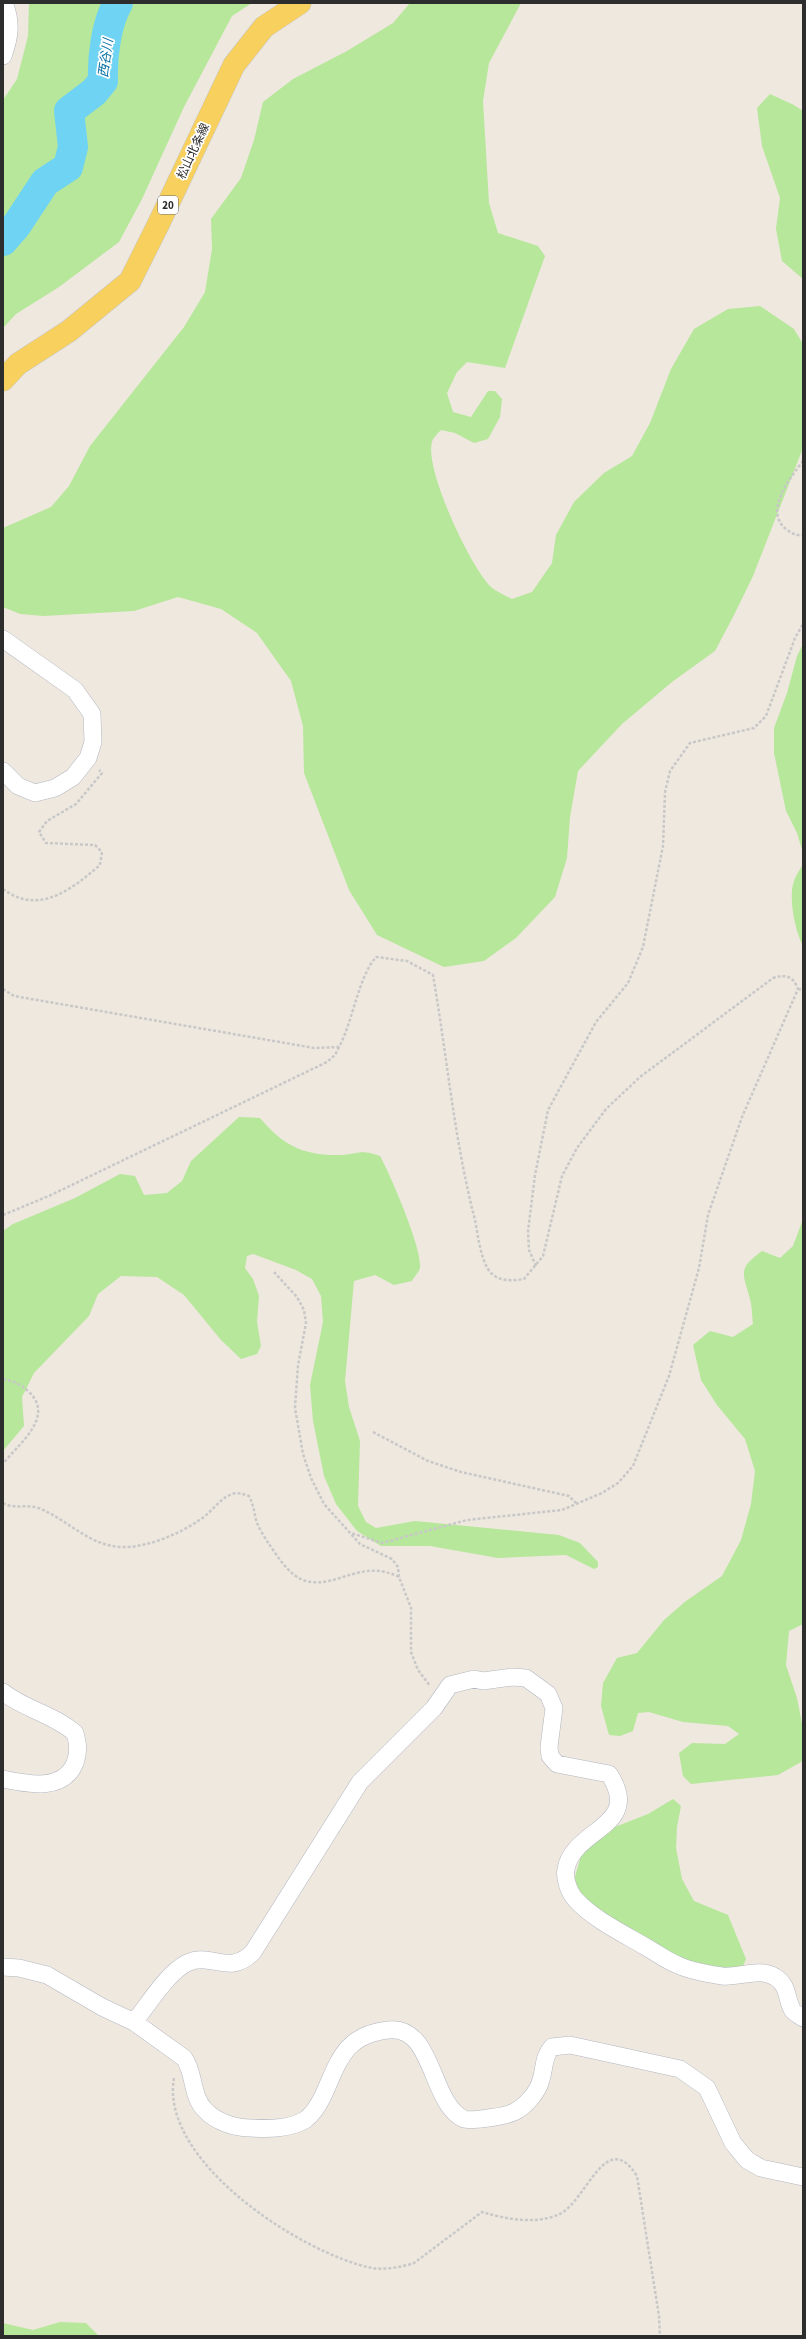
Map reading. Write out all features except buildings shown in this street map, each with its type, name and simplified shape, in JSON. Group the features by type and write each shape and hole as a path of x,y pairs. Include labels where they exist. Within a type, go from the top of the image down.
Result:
{"main road":[{"name":"松山北条線","path":"3,380 18,364 69,331 130,281 234,65 264,27 300,3"}],"street":[{"path":"3,56 9,38 9,15 4,3"},
{"path":"3,639 75,690 92,714 93,742 88,758 73,777 55,788 35,793 18,786 3,771"},
{"path":"134,2022 176,1970 189,1962 207,1961 236,1964 245,1961 253,1952 360,1782 434,1708 450,1685 462,1680 474,1679 483,1681 512,1677 526,1678 548,1694 554,1708 549,1747 550,1756 557,1764 609,1774 616,1785 619,1798 617,1810 607,1823 579,1846 570,1857 565,1870 567,1883 575,1900 607,1924 678,1966 723,1976 762,1972 776,1977 785,1986 794,2011 803,2018"},
{"path":"3,1692 11,1699 66,1725 75,1733 78,1755 72,1771 57,1782 42,1784 3,1779"},
{"path":"3,1967 19,1968 47,1975 102,2007 134,2022 184,2058 189,2065 195,2092 204,2109 216,2119 242,2128 268,2129 287,2126 305,2120 319,2104 342,2053 352,2043 371,2034 389,2030 402,2030 412,2036 425,2054 448,2105 464,2119 481,2119 515,2112 527,2103 541,2081 546,2054 552,2047 570,2045 680,2069 707,2088 733,2143 747,2160 761,2168 803,2177"}],"path":[{"path":"803,461 789,481 778,502 779,517 783,527 792,534 803,535"},
{"path":"536,1266 529,1250 528,1231 535,1175 548,1110 596,1022 628,983 643,947 663,846 666,792 670,771 690,743 754,728 766,716 795,638 803,624"},
{"path":"3,889 28,901 50,899 79,883 100,866 102,852 95,844 46,843 39,832 47,821 76,804 102,773 88,758"},
{"path":"3,1215 51,1195 327,1062 335,1055 348,1030 368,966 376,957 407,961 434,974 459,1153 488,1270 497,1278 511,1281 524,1279 543,1256 562,1176 576,1148 606,1109 640,1077 773,978 782,975 790,976 795,981 798,989 742,1117 708,1215 699,1268 669,1376 633,1466 618,1483 602,1493 562,1510 467,1520 382,1543 351,1533"},
{"path":"3,989 14,996 314,1048 339,1047"},
{"path":"798,989 803,990"},
{"path":"274,1272 297,1297 304,1310 306,1323 298,1365 296,1408 303,1454 311,1478 324,1504 360,1544 392,1559 398,1567 399,1578 411,1608 410,1652 427,1684 443,1693"},
{"path":"3,1379 22,1385 32,1395 38,1409 35,1426 3,1464"},
{"path":"373,1432 428,1461 461,1472 568,1496 576,1503"},
{"path":"3,1503 15,1507 27,1505 40,1508 85,1537 105,1545 136,1546 156,1542 177,1533 202,1518 219,1502 231,1494 240,1493 249,1496 254,1505 257,1523 278,1556 295,1575 306,1581 322,1581 366,1570 388,1572 399,1578"},
{"path":"184,2058 174,2078 172,2095 185,2133 198,2156 229,2188 293,2236 339,2258 374,2268 402,2267 414,2263 482,2212 505,2218 524,2219 545,2219 560,2214 573,2204 602,2165 612,2158 625,2161 637,2176 659,2316 660,2336"}],"green space":[{"path":"29,3 252,3 232,16 184,107 142,199 119,242 59,287 16,314 3,328 3,100 17,79 28,36"},
{"path":"410,3 521,3 489,63 483,101 489,203 498,233 538,246 545,256 505,368 467,362 457,372 447,393 453,412 471,417 488,391 495,391 502,399 500,417 488,439 474,443 455,433 441,430 434,437 432,442 431,455 442,495 461,540 482,576 491,587 512,599 532,592 552,563 556,535 574,502 604,473 632,456 650,423 671,369 694,329 728,309 760,306 794,329 803,344 803,448 753,576 715,651 672,682 622,724 578,771 570,817 567,858 555,897 516,938 484,961 444,967 377,935 349,890 304,773 303,726 291,681 257,633 221,609 178,597 134,611 44,616 20,614 3,607 3,528 51,507 69,486 90,446 184,327 205,292 212,249 211,219 241,178 254,140 263,102 293,79 347,51 393,23"},
{"path":"770,94 794,105 803,111 803,279 782,261 776,229 780,198 762,146 757,108"},
{"path":"803,644 803,853 797,833 786,811 774,753 774,728 787,693 797,656"},
{"path":"803,864 803,946 797,932 793,914 792,888 797,874"},
{"path":"239,1117 260,1118 277,1136 286,1142 316,1154 341,1155 364,1152 380,1156 398,1195 411,1229 420,1259 419,1271 412,1281 394,1285 375,1275 354,1281 345,1381 349,1407 360,1441 358,1506 366,1522 376,1528 415,1521 559,1535 580,1543 598,1562 598,1567 594,1569 566,1555 498,1558 430,1546 381,1546 357,1531 336,1504 324,1476 313,1421 310,1385 323,1322 321,1296 312,1279 296,1270 253,1254 247,1256 245,1268 253,1279 259,1296 257,1322 261,1346 257,1354 241,1359 221,1340 184,1295 157,1277 121,1276 98,1294 89,1316 34,1373 22,1397 24,1426 3,1451 3,1231 13,1224 75,1198 120,1174 135,1176 144,1195 167,1193 182,1181 191,1161"},
{"path":"803,1219 803,1624 789,1631 786,1665 797,1698 803,1729 803,1758 801,1762 778,1775 691,1784 683,1776 679,1753 692,1743 725,1744 739,1734 728,1726 683,1722 649,1712 638,1713 633,1731 620,1736 609,1735 601,1706 603,1683 617,1658 637,1653 664,1620 686,1601 722,1576 741,1540 751,1504 755,1471 745,1439 717,1405 701,1380 693,1345 710,1331 733,1337 753,1324 751,1302 744,1277 745,1267 762,1251 780,1258 793,1246"},
{"path":"673,1799 681,1806 677,1827 676,1848 682,1879 694,1901 728,1915 746,1959 743,1966 727,1970 700,1969 594,1913 573,1884 582,1852 615,1827 648,1814"},
{"path":"60,2322 86,2323 99,2336 3,2336 3,2323 33,2330"}],"waterway":[{"name":"西谷川","path":"3,241 16,226 45,182 68,167 73,147 69,111 94,92 103,81 103,62 106,41 110,21 118,3"}]}
